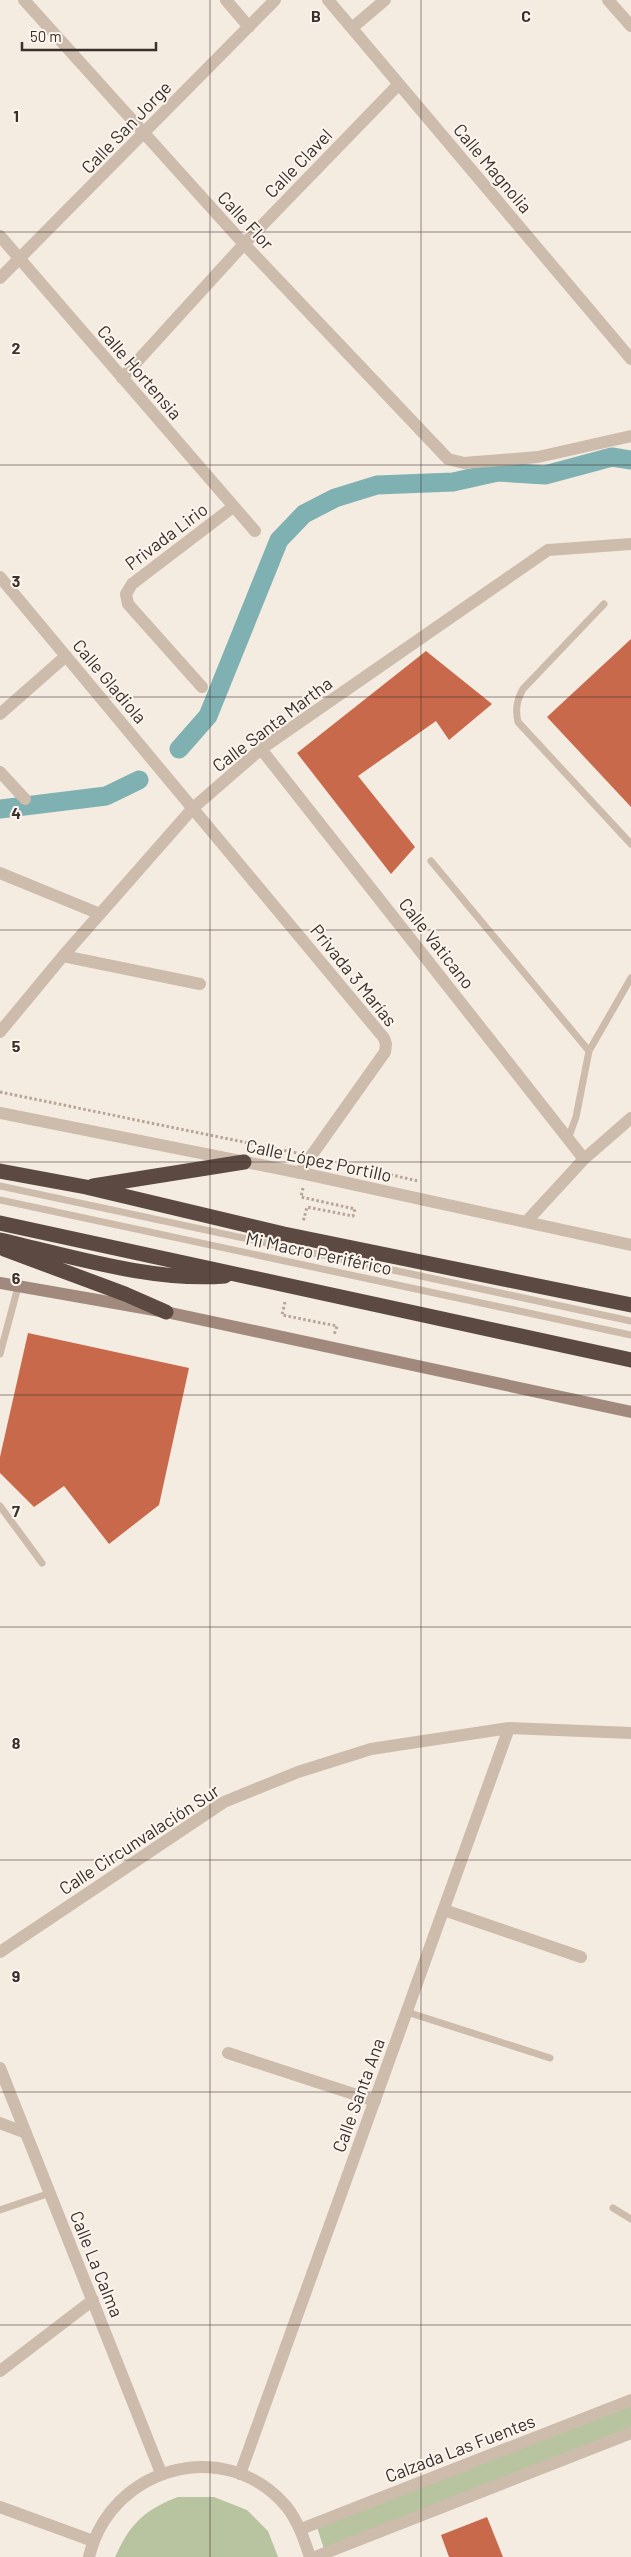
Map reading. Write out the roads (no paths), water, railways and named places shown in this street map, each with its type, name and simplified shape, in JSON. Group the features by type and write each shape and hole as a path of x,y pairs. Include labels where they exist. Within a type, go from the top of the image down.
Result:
{"highway":[{"path":"86,1187 244,1162"},
{"path":"0,1171 86,1187 284,1234 631,1305"},
{"path":"0,1223 631,1360"},
{"path":"0,1240 131,1268 197,1278 242,1275"},
{"path":"0,1248 117,1290 166,1312"}],"street":[{"name":"Calle Flor","path":"24,0 244,244 448,459 464,463 538,457 631,436"},
{"path":"226,0 249,27"},
{"name":"Calle San Jorge","path":"0,278 20,260 275,0"},
{"name":"Calle Magnolia","path":"328,0 631,359"},
{"path":"352,28 385,0"},
{"path":"608,0 631,26"},
{"name":"Calle Clavel","path":"122,378 244,244 399,84"},
{"name":"Calle Hortensia","path":"0,236 254,531"},
{"name":"Privada Lirio","path":"202,687 128,604 126,594 132,584 233,507"},
{"name":"Calle Santa Martha","path":"0,1032 63,956 193,808 262,749 548,550 631,544"},
{"name":"Calle Gladiola","path":"0,577 193,808"},
{"path":"0,714 66,656"},
{"name":"Calle Vaticano","path":"262,749 584,1159"},
{"path":"0,772 25,799"},
{"name":"Privada 3 Marías","path":"193,808 380,1033 386,1044 385,1052 299,1173"},
{"path":"0,873 100,914"},
{"path":"63,956 200,984"},
{"name":"Calle López Portillo","path":"0,1113 299,1173 631,1245"},
{"path":"526,1222 584,1159 631,1118"},
{"path":"0,1283 166,1312 631,1412"},
{"name":"Calle Circunvalación Sur","path":"0,1952 224,1802 298,1772 371,1749 509,1728 631,1733"},
{"name":"Calle Santa Ana","path":"240,2474 509,1728"},
{"path":"444,1910 581,1957"},
{"path":"228,2053 375,2101"},
{"name":"Calle La Calma","path":"0,2068 161,2473"},
{"path":"0,2123 26,2133"},
{"path":"0,2370 93,2300"},
{"name":"Calzada Las Fuentes","path":"301,2529 631,2400"},
{"path":"316,2557 631,2433"},
{"path":"89,2557 93,2541 108,2512 132,2489 161,2473 187,2467 214,2467 240,2474 265,2487 286,2506 301,2529 310,2557"},
{"path":"0,2507 93,2541"}],"lane":[{"path":"604,604 523,688 516,706 516,714 518,722 631,844"},
{"path":"432,861 588,1051"},
{"path":"568,1139 576,1117 588,1051 631,978"},
{"name":"Mi Macro Periférico","path":"0,1186 631,1321"},
{"name":"Mi Macro Periférico","path":"0,1200 631,1335"},
{"path":"0,1354 18,1287"},
{"path":"0,1506 42,1563"},
{"path":"407,2012 550,2058"},
{"path":"0,2210 50,2193"},
{"path":"612,2208 631,2219"}],"waterway":[{"path":"179,749 208,716 279,540 304,514 335,498 377,485 453,482 498,472 545,475 612,457 631,460"},
{"path":"0,809 106,796 139,780"}]}
